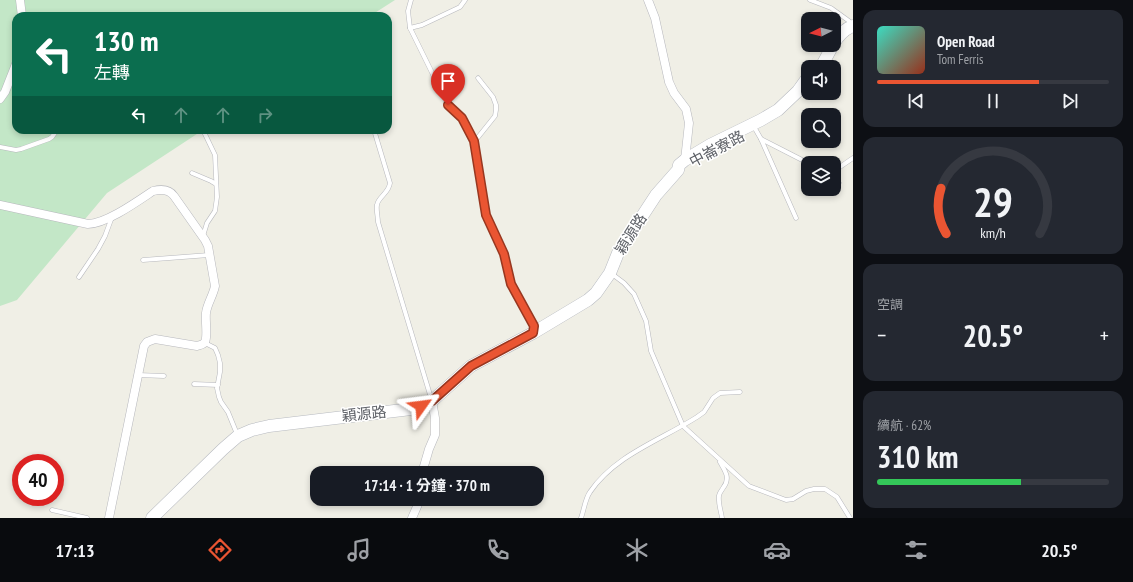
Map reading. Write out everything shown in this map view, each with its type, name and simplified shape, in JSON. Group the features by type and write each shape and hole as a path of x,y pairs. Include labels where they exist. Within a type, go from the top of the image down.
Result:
{"street":[{"path":"20,0 22,12"},
{"path":"648,0 655,18 669,82 674,93 686,109 689,122 681,165"},
{"path":"841,28 852,23"},
{"path":"841,33 851,26 852,23"},
{"path":"0,99 5,92 3,87 12,71"},
{"name":"中崙寮路","path":"756,130 801,87"},
{"name":"中崙寮路","path":"681,165 682,168 688,163 713,150 756,130 782,114 801,96"},
{"name":"穎源路","path":"152,518 238,436 252,430 268,426 411,409 432,401 471,366 533,333 588,300 596,293 610,273 618,253 656,195 681,165"},
{"path":"0,204 93,224 132,205 153,191 166,190 171,192 203,236 208,246 214,292 206,313 205,343 197,346 155,339 147,342 144,346 109,518"},
{"path":"424,466 435,435 435,418 432,401"},
{"path":"412,518 417,506"}],"lane":[{"path":"411,0 408,11 410,28 448,105 462,118 474,141 486,215 504,254 511,284 534,326 533,333"},
{"path":"410,28 422,25 460,7 465,0"},
{"path":"810,0 831,8 852,23"},
{"path":"474,141 495,116 496,110 493,97 478,78"},
{"path":"756,130 801,159"},
{"path":"756,130 796,218"},
{"path":"0,147 16,150 21,149 49,139 54,134"},
{"path":"203,236 207,223 217,204 215,154 205,134"},
{"path":"375,134 390,183 390,188 377,205 378,222 432,401"},
{"path":"841,166 853,158"},
{"path":"192,173 216,184"},
{"path":"79,277 98,249 113,215"},
{"path":"143,260 209,254"},
{"path":"610,273 624,283 634,294 646,321 651,351 683,426 749,486 786,500 793,499 806,491 825,489 837,497 850,518"},
{"path":"205,343 215,348 218,355 220,372 217,388 221,402 228,412 238,436"},
{"path":"138,375 164,376"},
{"path":"194,384 218,385"},
{"path":"581,518 589,493 603,476 619,462 636,451 683,426 704,412 714,398 720,393 740,392"},
{"path":"718,458 727,474 728,479 727,484 720,492 719,496 722,518"},
{"path":"52,510 87,518"}],"green space":[{"path":"0,0 395,0 376,12 12,12 12,134 197,134 107,193 17,300 0,306"}],"route":[{"path":"421,406 432,401 471,366 533,333 534,326 511,284 504,254 486,215 474,141 462,118 448,105"}]}
